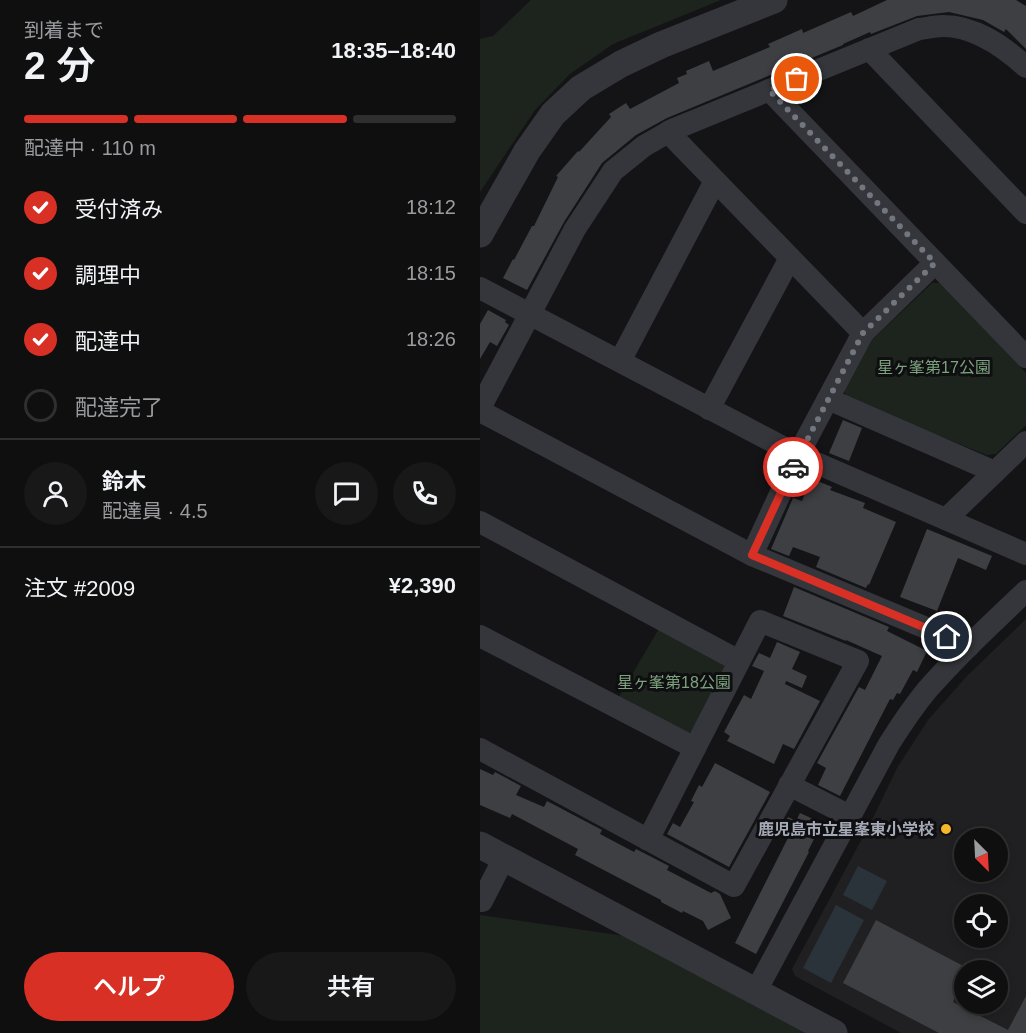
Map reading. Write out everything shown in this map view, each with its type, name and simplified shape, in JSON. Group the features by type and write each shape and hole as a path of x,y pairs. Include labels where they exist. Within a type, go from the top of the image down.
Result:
{"street":[{"path":"480,234 533,142 553,114 581,88 621,64 661,45 774,0"},
{"path":"969,646 752,555 480,409 575,229 613,171 644,146 668,132 919,29 942,26 964,29 998,44 1026,67"},
{"path":"869,50 1026,213"},
{"path":"769,90 1026,357"},
{"path":"668,132 863,333"},
{"path":"620,361 715,181"},
{"path":"710,408 790,258"},
{"path":"752,555 798,455 863,333 935,263"},
{"path":"480,288 798,455 1026,554"},
{"path":"828,399 996,472"},
{"path":"946,519 1026,442"},
{"path":"480,522 739,661"},
{"path":"756,991 903,721 926,691 1026,591"},
{"path":"480,749 648,840 734,886 858,661 760,621 648,840"},
{"path":"480,636 694,748"},
{"path":"789,785 850,816"},
{"path":"480,845 834,1033"},
{"path":"480,901 504,858"}],"shaded area":[{"name":"鹿児島市立星峯東小学校","path":"1026,619 1026,1033 901,1033 795,976 792,969 872,820 897,768 928,720 967,676"},
{"path":"858,866 887,881 872,910 843,895"},
{"path":"836,905 864,920 831,983 803,968"}],"green space":[{"path":"531,0 721,0 613,44 570,74 535,110 480,192 480,39 493,36"},
{"name":"星ヶ峯第17公園","path":"932,283 941,283 1026,373 1026,425 996,454 987,455 847,399 844,390 872,340"},
{"name":"星ヶ峯第18公園","path":"660,627 723,662 725,668 694,731 684,735 617,700"},
{"path":"480,915 625,936 806,1033 480,1033"}],"building":[{"path":"887,0 1016,0 1026,6 1026,49 1006,29 1004,32 983,20 949,12 917,16 871,34 870,32 667,118 636,135 602,163 564,222 527,290 503,278 534,226 558,177 556,176 611,117 609,114 626,103 630,109 679,83 677,78 687,74 686,71 709,61 713,71 770,47 768,44 802,29 803,33 851,12 853,16"},
{"path":"488,310 506,320 505,322 509,325 497,346 490,342 480,359 480,324"},
{"path":"843,420 862,428 849,461 829,453"},
{"path":"813,479 832,487 830,490 865,503 863,508 896,522 866,588 816,567 820,557 793,547 789,556 771,549 793,498 802,501"},
{"path":"927,529 992,556 986,570 958,558 937,611 900,597"},
{"path":"794,587 889,627 887,631 927,651 917,672 913,670 900,694 897,693 893,700 890,699 840,796 818,785 826,768 817,763 859,687 865,690 882,656 783,616"},
{"path":"777,642 800,652 792,669 807,676 802,688 786,681 785,684 820,701 794,749 783,744 774,764 727,741 730,736 724,732 744,695 751,699 764,671 752,666 759,653 770,658"},
{"path":"715,763 770,792 729,867 667,834 673,823 680,827 694,802 691,801 699,785 702,787"},
{"path":"480,769 493,775 495,772 521,786 516,795 544,807 547,801 602,830 600,834 634,852 636,849 669,866 667,870 711,893 715,891 720,894 731,918 708,930 703,921 683,911 682,913 575,855 578,849 512,814 510,818 480,805"},
{"path":"800,813 822,823 756,954 735,943 789,836 780,831 788,817 796,821"},
{"path":"876,920 954,961 954,1014 977,1014 1008,1030 1026,996 1026,1033 939,1033 843,983"}],"way so far":[{"path":"793,467 863,333 935,263 769,90 797,79"}],"place":[{"name":"鹿児島市立星峯東小学校","path":"946,829"}],"route":[{"path":"793,467 752,555 947,637"}]}
